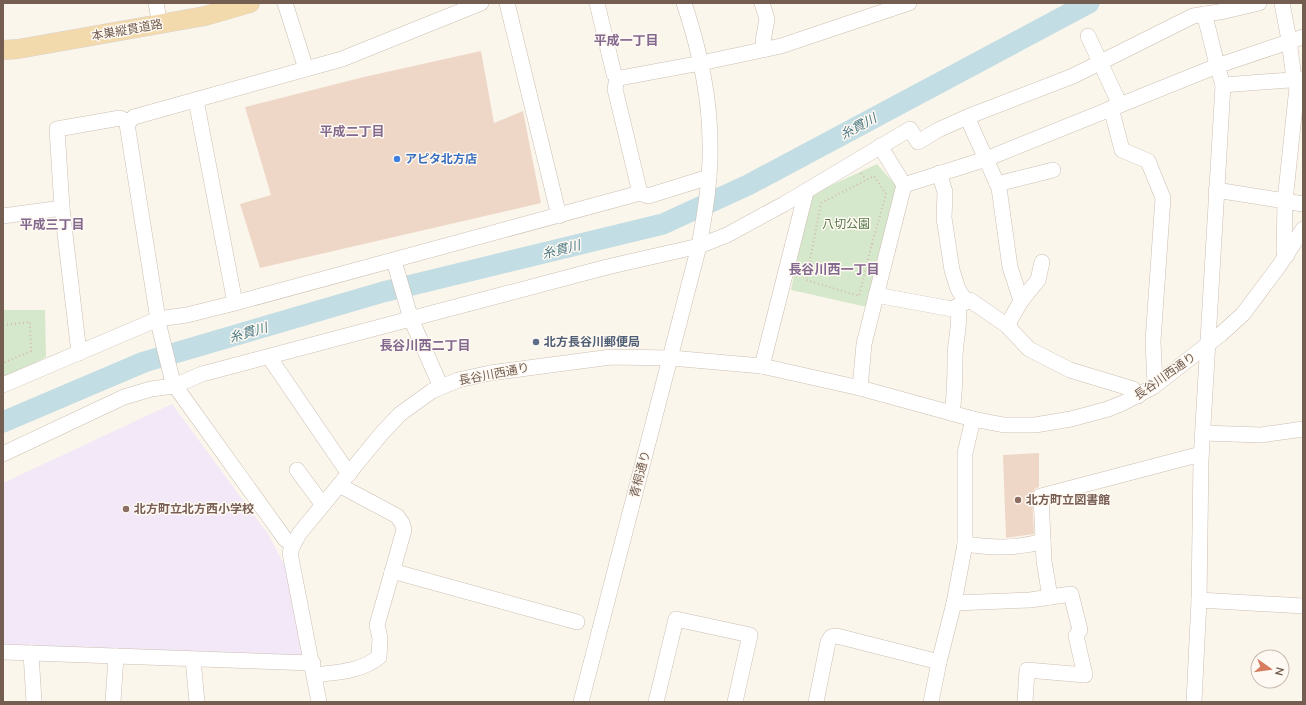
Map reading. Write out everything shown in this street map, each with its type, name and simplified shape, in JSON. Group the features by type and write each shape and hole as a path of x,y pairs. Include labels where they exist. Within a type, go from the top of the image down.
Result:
{"main road":[{"name":"本巣縦貫道路","path":"3,50 208,3"},
{"name":"本巣縦貫道路","path":"3,38 159,14 205,16 250,3"}],"street":[{"path":"285,3 306,69"},
{"path":"319,702 314,669 290,553 293,545 285,539 174,385 159,323 127,128 129,122 134,117 342,58 480,3"},
{"path":"507,3 559,216"},
{"path":"597,3 614,74 617,78 615,89 640,193"},
{"name":"青桐通り","path":"581,702 699,246 709,177 710,143 706,92 701,63 693,29 684,3"},
{"path":"762,3 766,19 763,41 765,49"},
{"path":"617,78 701,63 780,46 909,3"},
{"path":"3,454 124,397 151,389 174,385 202,374 269,357 411,316 607,267 699,246 727,235 806,192 910,129 918,142 938,130 967,117 1073,76 1193,16 1225,11 1259,3"},
{"path":"1282,3 1296,39 1298,79 1285,201 1284,251 1287,255"},
{"path":"1194,702 1199,600 1201,454 1223,85 1217,66 1213,42 1204,14"},
{"path":"1088,36 1100,63 1115,106 1122,150 1148,161 1163,198 1153,341 1155,384"},
{"path":"904,184 986,159 1217,66 1296,39"},
{"path":"1223,85 1298,79"},
{"path":"196,100 235,303"},
{"path":"967,117 997,184 1010,267 1021,301"},
{"path":"79,353 62,208 57,129 120,118 129,122"},
{"path":"860,388 864,344 904,184 880,146"},
{"path":"997,184 1053,170"},
{"path":"939,173 945,192 944,218 952,270 962,304 955,356 956,386 952,413"},
{"path":"3,385 79,353 159,323 395,264 640,193 648,196 709,177"},
{"path":"1216,190 1303,204"},
{"path":"762,366 806,192"},
{"path":"3,216 62,208"},
{"name":"長谷川西通り","path":"293,545 299,534 339,485 400,414 423,397 441,387 458,380 490,373 611,357 671,358 742,363 762,366 860,388 973,419 1004,425 1035,425 1071,419 1108,409 1138,396 1207,347 1243,314 1287,255 1303,229"},
{"path":"1009,327 1009,322 1021,301 1038,280 1042,262"},
{"path":"395,264 411,316 441,387"},
{"path":"876,295 952,309 970,300 1009,327 1010,330 1030,349 1070,370 1132,389 1138,396"},
{"path":"269,357 348,474"},
{"path":"931,702 939,662 954,603 965,544 965,454 973,419"},
{"path":"1203,433 1260,435 1303,429"},
{"path":"1050,597 1044,561 1042,496 1201,454"},
{"path":"297,470 323,505"},
{"path":"3,652 194,659 314,669 358,669 369,664 379,657 380,638 377,625 404,530 402,523 397,516 339,485"},
{"path":"965,544 991,548 1030,545 1043,541"},
{"path":"392,571 577,622"},
{"path":"954,603 1030,600 1071,594 1080,630 1076,636 1084,674 1027,670 1025,702"},
{"path":"1199,600 1303,606"},
{"path":"656,702 676,619 750,635 735,702"},
{"path":"816,702 828,642 831,638 837,636 939,662"},
{"path":"31,653 34,702"},
{"path":"113,702 116,656"},
{"path":"194,659 196,702"}],"path":[{"path":"874,176 886,194 872,244 859,296 806,280 821,203 874,176"},
{"path":"872,244 888,248"},
{"path":"3,325 30,322 31,351 3,363"}],"shaded area":[{"name":"北方町立北方西小学校","path":"172,404 268,534 286,568 303,654 300,658 3,645 3,483"}],"green space":[{"name":"八切公園","path":"877,164 898,188 867,307 791,290 810,195"},
{"path":"3,310 45,310 46,357 3,380"}],"building":[{"name":"アピタ北方店","path":"481,51 494,123 523,111 541,203 260,268 240,204 271,195 245,107 364,77"},
{"path":"1039,453 1039,487 1035,489 1032,496 1034,534 1006,538 1003,455"}],"waterway":[{"name":"糸貫川","path":"3,422 144,362 383,292 663,224 748,185 1089,3"}],"place":[{"name":"アピタ北方店","path":"397,159"},
{"name":"北方長谷川郵便局","path":"536,342"},
{"name":"北方町立図書館","path":"1018,500"},
{"name":"北方町立北方西小学校","path":"126,509"}],"district":[{"name":"平成一丁目","path":"626,40"},
{"name":"平成二丁目","path":"352,131"},
{"name":"平成三丁目","path":"52,224"},
{"name":"長谷川西一丁目","path":"834,269"},
{"name":"長谷川西二丁目","path":"425,345"}]}
